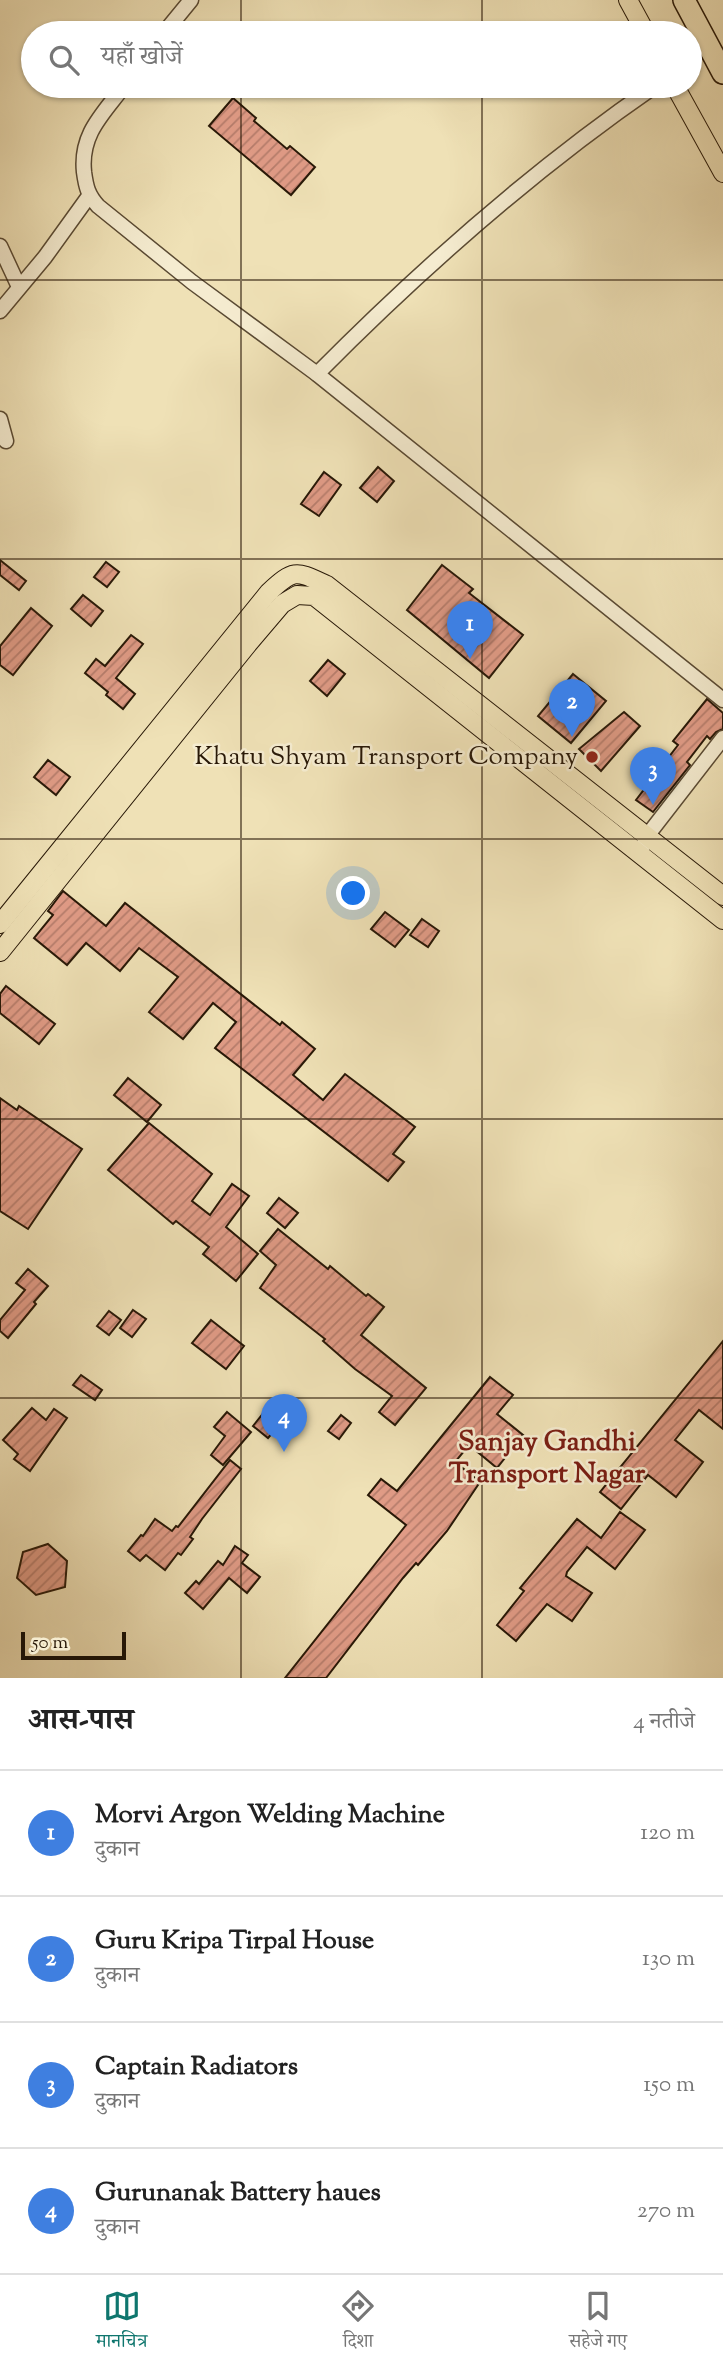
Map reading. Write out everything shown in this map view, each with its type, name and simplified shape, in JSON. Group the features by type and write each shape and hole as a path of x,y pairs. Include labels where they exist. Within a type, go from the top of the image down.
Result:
{"highway":[{"path":"684,0 695,21"},
{"path":"702,34 723,73"}],"main road":[{"path":"628,0 639,21"},
{"path":"682,98 723,173"},
{"path":"0,924 269,592 286,576 301,573 327,585 723,896"},
{"path":"0,952 248,644 282,604 297,595 313,596 723,920"}],"street":[{"path":"174,21 191,0"},
{"path":"116,98 86,140 83,163 89,196 99,206 192,282 317,374 723,700"},
{"path":"317,374 391,299 470,230 610,117 638,98"},
{"path":"0,310 45,257 89,196"},
{"path":"0,246 19,287"},
{"path":"0,419 6,441"},
{"path":"640,853 647,836 723,738"}],"building":[{"path":"233,98 256,118 254,121 287,149 290,146 315,167 291,195 209,126"},
{"path":"378,467 394,481 377,502 360,488"},
{"path":"324,472 341,485 319,516 301,504"},
{"path":"0,560 26,581 19,590 0,575"},
{"path":"106,562 119,572 107,587 94,577"},
{"path":"442,565 473,589 469,593 523,635 489,678 407,610"},
{"path":"83,595 103,611 91,626 71,609"},
{"path":"31,608 52,626 13,675 0,665 0,646"},
{"path":"131,635 143,644 116,678 135,694 123,709 85,673 96,659 105,666"},
{"path":"328,660 345,674 327,696 310,681"},
{"path":"573,674 606,701 571,743 538,716"},
{"path":"707,699 723,713 723,729 710,739 707,736 687,762 690,765 653,812 636,800 678,745 673,741"},
{"path":"624,712 640,726 601,771 579,749"},
{"path":"48,760 70,777 56,795 34,777"},
{"path":"63,891 106,926 125,903 280,1025 282,1022 315,1049 293,1075 323,1100 345,1074 415,1127 393,1154 404,1162 388,1181 215,1048 236,1022 213,1003 183,1039 149,1012 178,977 139,948 120,971 86,943 67,965 34,938 53,915 48,911"},
{"path":"385,912 409,930 395,947 371,929"},
{"path":"422,919 439,931 428,947 410,935"},
{"path":"6,986 55,1024 39,1044 0,1013 0,994"},
{"path":"128,1078 161,1105 147,1122 114,1095"},
{"path":"0,1098 17,1110 19,1106 82,1149 28,1229 0,1211"},
{"path":"149,1123 212,1174 192,1201 210,1215 232,1184 249,1196 226,1227 258,1254 236,1281 203,1254 209,1247 176,1221 173,1224 108,1170"},
{"path":"279,1198 298,1213 285,1228 267,1213"},
{"path":"278,1229 328,1269 330,1266 366,1296 368,1294 384,1307 361,1335 426,1388 395,1425 379,1412 392,1396 355,1369 323,1341 325,1339 260,1288 276,1265 260,1251"},
{"path":"28,1269 48,1286 8,1338 0,1331 0,1320 25,1290 16,1283"},
{"path":"133,1310 146,1319 132,1337 120,1328"},
{"path":"109,1311 121,1320 109,1335 97,1326"},
{"path":"211,1320 244,1346 226,1369 192,1343"},
{"path":"723,1341 723,1429 699,1410 675,1440 703,1462 676,1497 648,1475 621,1509 600,1492"},
{"path":"81,1375 102,1390 95,1400 73,1385"},
{"path":"490,1377 513,1395 497,1414 523,1435 497,1468 469,1445 455,1462 480,1482 447,1531 403,1578 326,1678 285,1678 406,1525 368,1495 381,1479 397,1491"},
{"path":"32,1408 46,1420 54,1409 67,1418 30,1471 14,1459 18,1454 3,1440"},
{"path":"265,1411 281,1423 268,1438 253,1426"},
{"path":"227,1412 251,1432 223,1465 211,1455 225,1436 214,1427"},
{"path":"341,1415 351,1423 339,1439 328,1431"},
{"path":"230,1460 241,1469 202,1519 190,1537 193,1539 181,1555 178,1553 165,1570 146,1555 140,1561 128,1551 155,1519 172,1531 178,1527"},
{"path":"620,1512 645,1530 615,1569 587,1547 566,1576 592,1593 572,1621 547,1604 516,1641 497,1625 524,1591 520,1588 577,1519 601,1538"},
{"path":"48,1544 67,1561 65,1587 36,1595 17,1578 23,1552"},
{"path":"235,1546 248,1555 242,1563 260,1577 247,1593 229,1578 203,1609 185,1593 196,1581 199,1584 218,1561 223,1565"}],"place":[{"name":"Morvi Argon Welding Machine","path":"470,659"},
{"name":"Guru Kripa Tirpal House","path":"572,737"},
{"name":"Khatu Shyam Transport Company","path":"592,757"},
{"name":"Captain Radiators","path":"653,805"},
{"name":"Gurunanak Battery haues","path":"284,1452"}],"district":[{"name":"Sanjay Gandhi Transport Nagar","path":"547,1459"}]}
